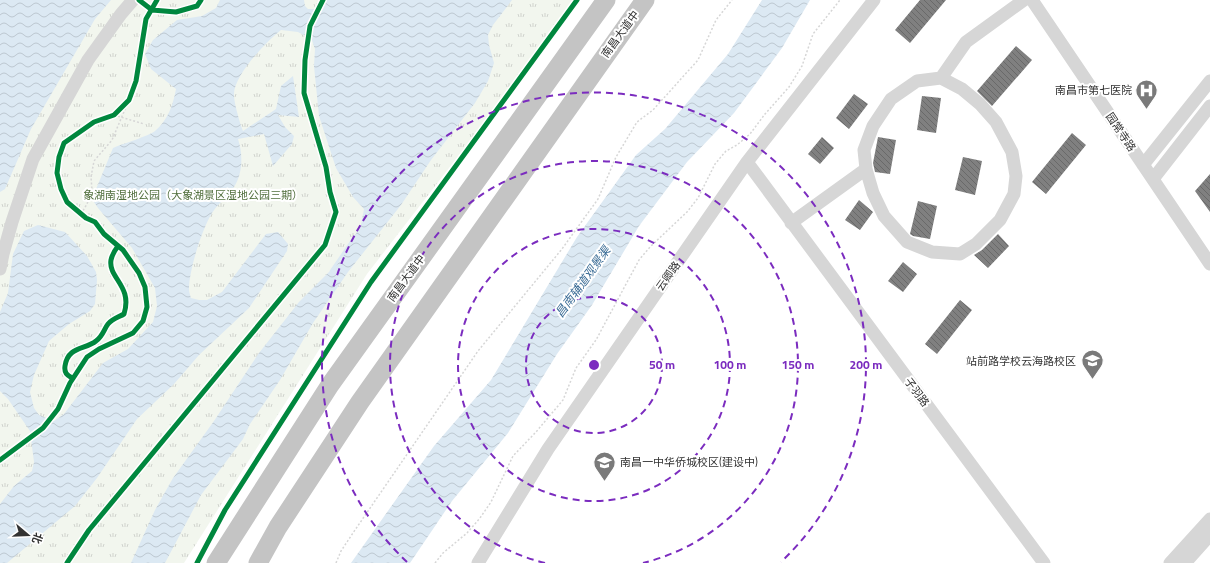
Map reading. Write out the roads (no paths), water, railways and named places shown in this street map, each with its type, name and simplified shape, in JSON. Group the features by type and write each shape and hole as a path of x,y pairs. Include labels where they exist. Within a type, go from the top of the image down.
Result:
{"highway":[{"path":"578,39 600,0"},
{"name":"南昌大道中","path":"216,563 330,385 606,0"},
{"name":"南昌大道中","path":"258,563 278,527 360,402 598,64 645,0"},
{"path":"598,64 654,0"}],"street":[{"path":"0,269 12,222 34,159 88,60 133,0"},
{"name":"云卿路","path":"478,563 548,449 747,162 874,0"},
{"path":"941,78 966,42 1024,0"},
{"name":"园常寺路","path":"1032,0 1210,264"},
{"path":"941,78 962,89 980,104 996,122 1012,152 1016,176 1014,194 1000,220 976,244 960,254 932,252 907,242 884,216 872,193 866,169 864,150 873,126 891,100 917,81 941,78"},
{"path":"1144,165 1210,81"},
{"path":"1153,179 1210,106"},
{"name":"子羽路","path":"747,162 1044,563"},
{"path":"791,222 866,169"},
{"path":"1170,563 1210,519"},
{"path":"1185,563 1210,535"}],"water":[{"path":"0,0 111,0 95,19 31,129 5,189 0,192"},
{"path":"220,0 304,0 305,6 308,9 316,9 325,0 512,0 493,25 488,35 494,63 488,81 475,103 431,160 401,205 348,272 313,323 280,380 250,424 243,439 201,495 165,563 131,563 155,510 173,478 214,421 259,353 299,302 340,261 361,225 364,209 353,197 336,168 319,116 314,66 315,49 312,40 298,32 281,30 260,50 245,69 235,87 234,99 243,131 276,109 281,86 293,76 299,117 278,115 285,127 294,136 292,144 273,166 264,134 238,139 241,151 241,170 232,191 217,206 204,229 191,271 189,292 191,298 207,300 222,292 266,234 278,232 288,244 287,251 249,308 199,355 174,384 137,419 97,478 75,506 7,563 0,563 0,504 14,486 32,471 34,462 30,431 8,399 0,391 0,312 8,293 13,254 24,231 38,225 65,232 87,256 96,272 97,280 95,304 90,311 69,324 49,341 34,375 30,392 34,408 39,415 54,421 64,414 103,363 128,349 153,322 157,306 155,288 132,248 94,202 94,194 113,148 152,133 160,127 167,117 176,89 151,69 145,54 153,40 177,20 202,16 216,8"},
{"name":"昌南辅道观景渠","path":"762,0 810,0 782,48 734,113 687,162 639,226 592,305 557,354 508,433 452,501 410,563 351,563 434,446 491,380 577,237 636,155 665,129 728,54"}],"waterway":[{"path":"331,271 355,236"}],"place":[{"name":"南昌市第七医院","path":"1147,110"},
{"name":"站前路学校云海路校区","path":"1092,380"},
{"name":"南昌一中华侨城校区(建设中)","path":"604,482"}],"park label":[{"name":"象湖南湿地公园（大象湖景区湿地公园三期）","path":"193,195"}]}
